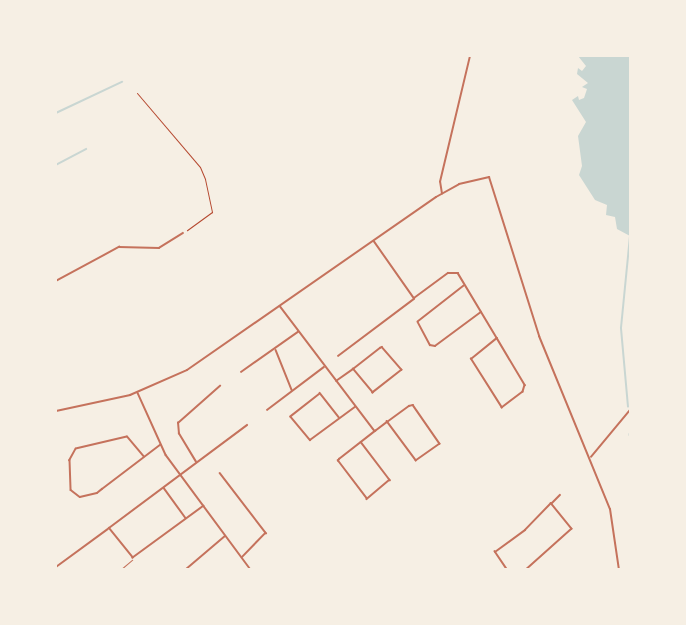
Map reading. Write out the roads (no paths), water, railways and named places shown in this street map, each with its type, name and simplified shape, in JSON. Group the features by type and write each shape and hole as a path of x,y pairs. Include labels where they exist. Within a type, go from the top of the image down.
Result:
{"street":[{"path":"442,194 440,182 470,56"},
{"path":"56,411 138,393 187,370 442,194 468,181 491,178 528,304 610,509 619,570"},
{"path":"56,281 119,248 159,248 183,233"},
{"path":"374,241 414,298"},
{"path":"338,356 451,272 458,273 497,338 526,388 502,408 471,359 497,338"},
{"path":"465,285 418,322 430,345 435,346 481,312"},
{"path":"280,306 375,431"},
{"path":"241,372 298,331"},
{"path":"336,381 384,347 402,370 373,393 353,369"},
{"path":"275,349 292,391"},
{"path":"267,410 325,366"},
{"path":"197,463 179,434 178,423 220,386"},
{"path":"138,393 160,445 251,570"},
{"path":"339,418 320,394 291,417 310,440 356,406"},
{"path":"361,441 390,480 367,499 338,461 361,441 387,422 413,405 440,444 416,461 387,422"},
{"path":"590,458 630,410"},
{"path":"56,567 247,425"},
{"path":"144,457 127,437 76,449 70,460 71,490 76,496 90,496 144,457 160,445"},
{"path":"220,473 266,533 242,557"},
{"path":"163,488 187,519"},
{"path":"507,570 495,552 525,530 560,495"},
{"path":"526,570 572,529 551,503"},
{"path":"109,528 133,558 204,506"},
{"path":"185,570 226,536"}],"lane":[{"path":"120,570 133,558"}],"waterway":[{"path":"538,56 557,56"},
{"path":"56,113 122,82"},
{"path":"56,165 86,149"},
{"path":"628,407 621,328 630,237"}]}
